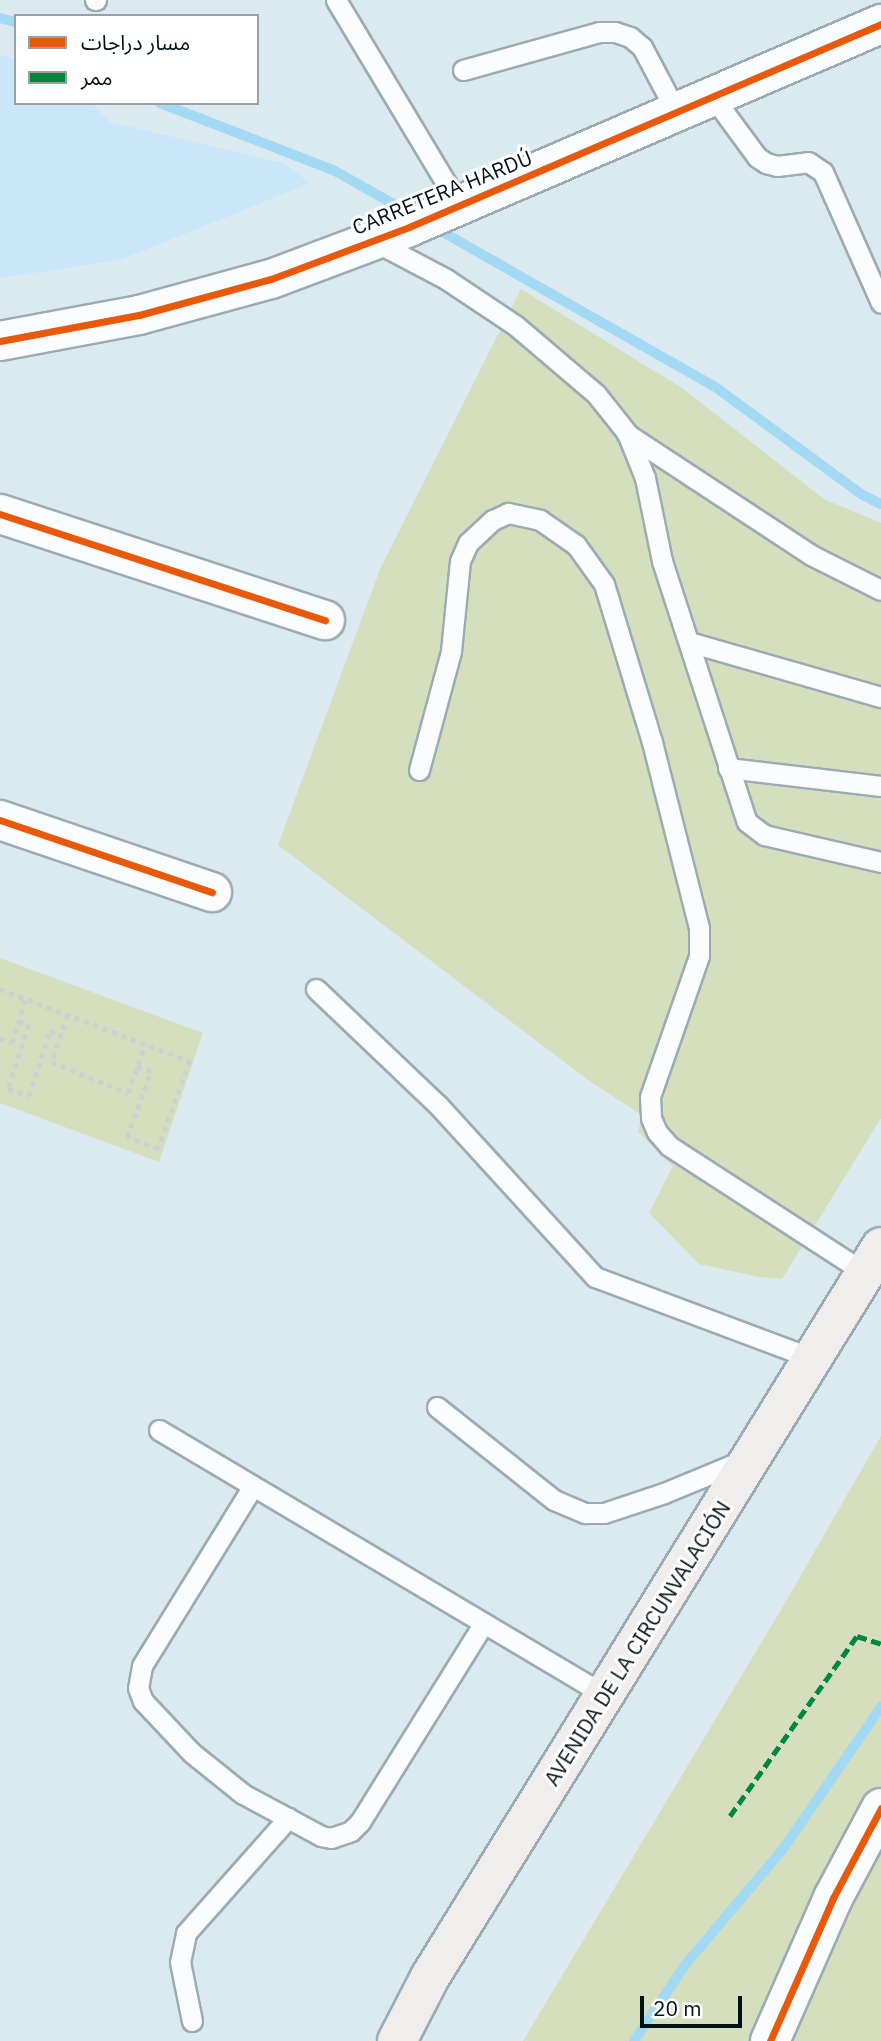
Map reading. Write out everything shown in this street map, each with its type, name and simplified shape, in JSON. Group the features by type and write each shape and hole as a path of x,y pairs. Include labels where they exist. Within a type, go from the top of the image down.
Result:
{"main road":[{"name":"AVENIDA DE LA CIRCUNVALACIÓN","path":"397,2041 430,1977 873,1260"}],"street":[{"name":"CARRETERA HARDÚ","path":"0,341 65,331 195,302 271,279 409,227 881,24"},
{"path":"0,514 325,620"},
{"path":"0,820 212,892"},
{"path":"771,2041 833,1898 881,1808"}],"lane":[{"path":"336,0 451,208"},
{"path":"463,69 599,32 615,32 630,37 642,47 677,113"},
{"path":"713,97 757,157 777,166 808,162 823,173 881,303"},
{"path":"373,240 446,279 515,325 596,394 626,433 645,478 662,561 742,813 758,831 881,862"},
{"path":"626,433 811,555 881,590"},
{"path":"419,770 451,651 460,561 468,543 492,520 508,513 540,520 576,545 604,584 652,742 699,928 699,956 650,1097 654,1125 669,1146 873,1260"},
{"path":"689,642 881,698"},
{"path":"728,768 881,786"},
{"path":"316,989 438,1105 595,1277 812,1358"},
{"path":"437,1408 554,1500 585,1513 604,1513 664,1493 751,1457"},
{"path":"159,1430 605,1695"},
{"path":"253,1486 142,1666 138,1688 143,1701 192,1753 243,1794 321,1836 331,1838 351,1831 484,1623"},
{"path":"192,2021 180,1962 186,1933 288,1818"}],"path":[{"path":"0,989 190,1061 158,1149 127,1137 151,1071 137,1067"},
{"path":"0,1038 12,1043 25,999"},
{"path":"68,1015 52,1062 128,1093 145,1044"},
{"path":"19,1021 29,1025 8,1089 29,1096 50,1031 61,1035"}],"shaded area":[{"path":"0,55 14,59 14,105 93,105 110,122 283,163 310,183 120,260 0,278"}],"green space":[{"path":"521,289 682,388 824,499 881,523 881,1118 782,1279 759,1277 699,1264 649,1213 673,1166 638,1132 642,1115 588,1080 278,845 380,569"},
{"path":"0,958 203,1033 159,1162 0,1103"},
{"path":"881,1436 881,2041 523,2041 782,1608"}],"waterway":[{"path":"0,18 14,22"},
{"path":"165,105 335,171 415,216"},
{"path":"432,226 714,386 861,494 881,504"},
{"path":"634,2041 685,1965 783,1849 881,1707"}],"marked path":[{"path":"730,1816 857,1636 881,1644"}],"cycle path":[{"path":"0,341 139,315 271,279 409,227 881,24"},
{"path":"0,514 325,620"},
{"path":"0,820 212,892"},
{"path":"770,2041 833,1898 881,1808"}]}
